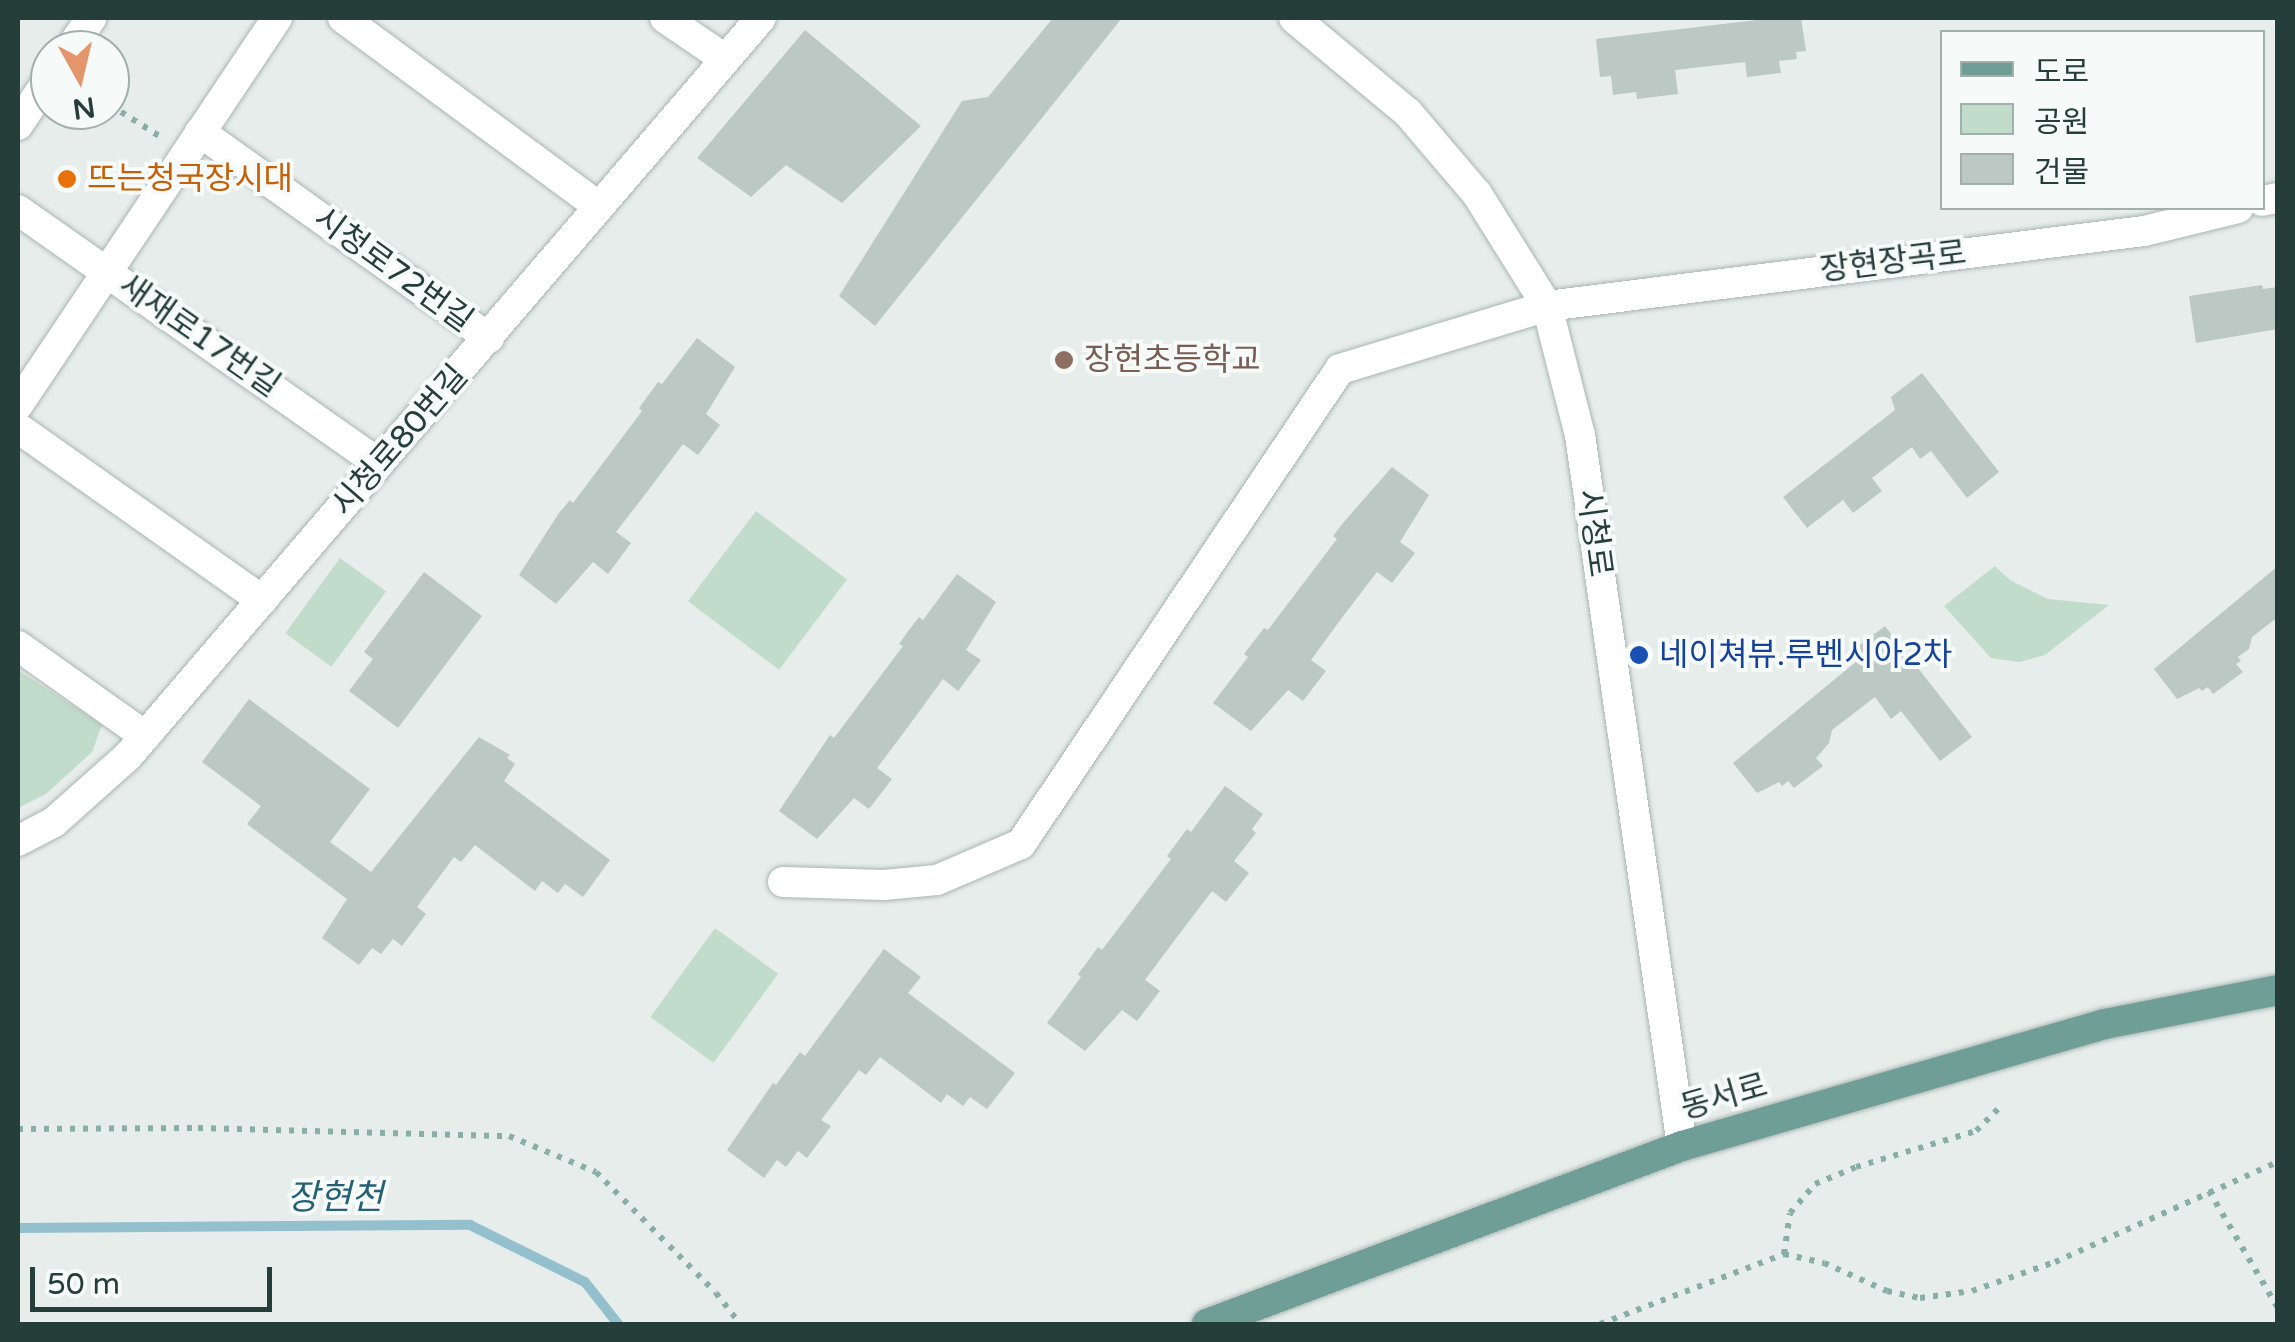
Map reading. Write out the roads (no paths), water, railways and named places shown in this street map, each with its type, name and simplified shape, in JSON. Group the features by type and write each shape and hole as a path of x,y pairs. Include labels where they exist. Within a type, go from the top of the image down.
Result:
{"main road":[{"name":"동서로","path":"1207,1324 1682,1146 2105,1024 2278,990"}],"street":[{"path":"18,405 277,18"},
{"path":"343,18 599,207"},
{"path":"665,18 724,59"},
{"name":"시청로80번길","path":"18,841 54,822 145,736 761,18"},
{"name":"시청로","path":"1294,18 1408,113 1477,194 1547,306 1580,435 1682,1146"},
{"name":"시청로72번길","path":"193,142 489,338"},
{"name":"새재로17번길","path":"18,210 380,464"},
{"name":"장현장곡로","path":"783,882 884,885 937,880 1021,844 1340,370 1547,306 2144,231 2230,210"},
{"path":"18,428 262,600"},
{"path":"18,646 145,736"}],"waterway":[{"name":"장현천","path":"18,1228 470,1225 585,1282 618,1324"}],"place":[{"name":"뜨는청국장시대","path":"67,179"},
{"name":"장현초등학교","path":"1064,360"},
{"name":"네이쳐뷰.루벤시아2차","path":"1639,655"}]}
